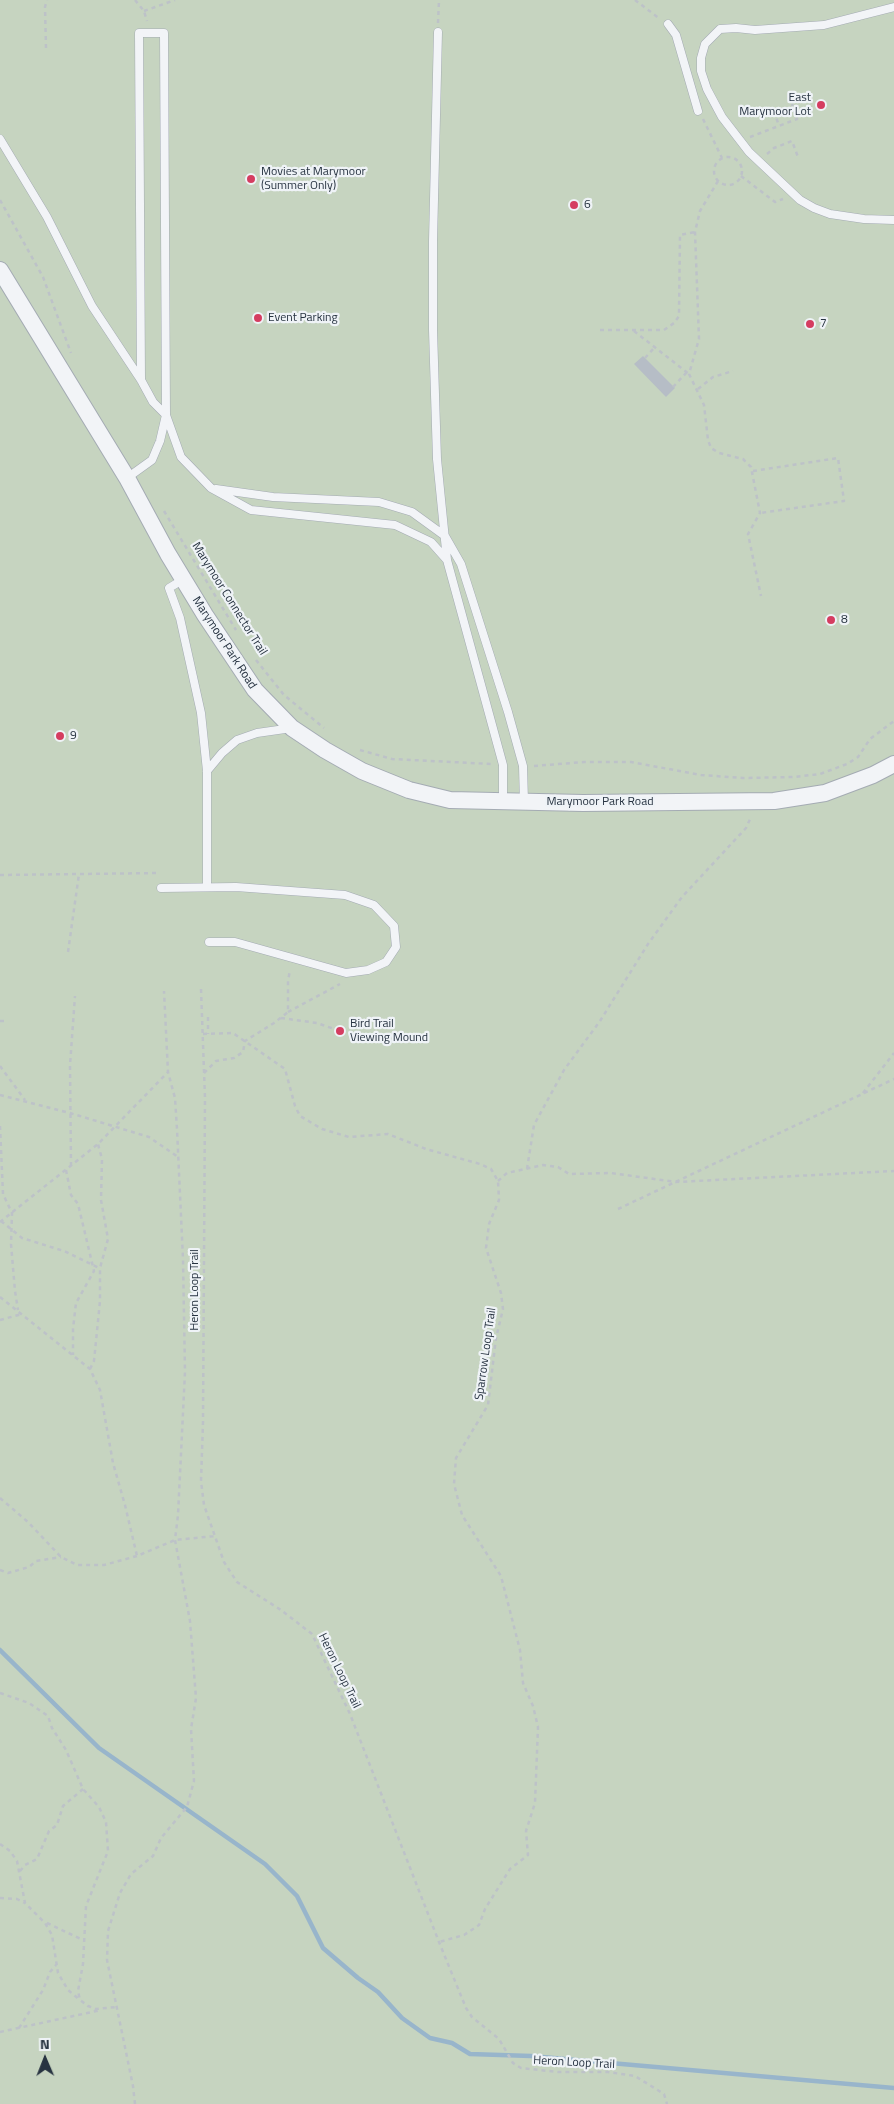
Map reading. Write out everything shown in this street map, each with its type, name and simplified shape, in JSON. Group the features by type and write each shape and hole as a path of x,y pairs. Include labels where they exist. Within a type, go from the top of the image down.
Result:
{"street":[{"name":"Marymoor Park Road","path":"0,270 127,478 184,579 255,690 292,728 362,771 409,790 450,800 524,802 774,801 825,793 873,775 894,764"}],"lane":[{"path":"894,7 824,24 755,30 720,29 705,44 701,58 701,71 707,89 722,117 749,152 795,196 814,208 830,214 864,219 894,220"},
{"path":"668,24 676,35 698,110"},
{"path":"438,32 432,321 437,458 447,560 502,765 503,801"},
{"path":"127,478 152,460 160,440 166,415 164,33 139,33 141,380"},
{"path":"0,139 47,217 92,306 154,402 166,415 181,457 211,488 251,510 395,525 430,542 447,560"},
{"path":"211,488 273,497 379,502 412,512 445,536 461,564 508,712 523,766 524,802"},
{"path":"184,579 169,588 180,618 201,714 207,772 208,887"},
{"path":"207,772 222,753 237,740 257,733 292,728"},
{"path":"160,888 208,887 287,890 345,895 374,905 394,926 396,947 386,962 368,970 346,973 235,942 209,942"}],"path":[{"path":"46,48 45,7 47,0"},
{"path":"144,11 175,0"},
{"path":"438,32 439,0"},
{"path":"749,137 797,119 792,104"},
{"path":"698,110 722,158"},
{"path":"774,111 779,126"},
{"path":"767,154 774,148 792,141 798,157"},
{"path":"728,157 732,153"},
{"path":"728,157 738,161 743,171 738,181 728,185 718,181 714,171 715,166 722,158 728,157"},
{"path":"743,171 747,169"},
{"path":"742,176 775,202 795,196"},
{"path":"673,387 688,373 700,339 695,232 700,211 718,181"},
{"path":"0,200 43,277 73,356"},
{"path":"600,330 664,330 674,323 679,316 680,235 695,232"},
{"path":"633,330 688,373 698,389 704,405 708,440 711,448 719,453 743,459 751,467 760,513 748,534 761,596"},
{"path":"645,358 654,348"},
{"path":"698,389 713,377 733,371"},
{"path":"752,471 838,458 844,501 760,513"},
{"name":"Marymoor Connector Trail","path":"164,510 238,634"},
{"name":"Marymoor Connector Trail","path":"254,658 284,695 329,732"},
{"path":"528,766 584,762 631,762 709,776 743,778 794,777 820,774 841,767 858,757 870,739 894,722"},
{"path":"358,750 392,759 498,765"},
{"path":"528,1169 534,1125 564,1070 600,1021 648,944 682,896 746,828 759,801"},
{"path":"0,875 160,873"},
{"path":"68,952 79,874"},
{"path":"288,1012 288,981 290,970 296,960"},
{"path":"204,1074 216,1061 234,1058 243,1052 245,1041 288,1012 346,981"},
{"name":"Heron Loop Trail","path":"201,989 205,1098 204,1402 201,1481 204,1505 224,1562 238,1582 281,1610 312,1634 350,1714 439,1942 472,2017 499,2039 511,2058 521,2068 558,2072 608,2072 635,2076 664,2094 667,2104"},
{"path":"134,2104 133,2086 107,1960 108,1931 120,1893 131,1874 153,1856 161,1838 187,1807 194,1781 191,1729 196,1698 190,1621 175,1540 178,1515 185,1372 183,1259 175,1098 168,1072 164,991"},
{"path":"71,1166 70,1065 75,996"},
{"path":"208,1017 208,1034"},
{"path":"280,1018 317,1023 340,1031"},
{"path":"0,1021 8,1021"},
{"path":"203,1034 233,1033 285,1069 295,1106 300,1116 322,1129 348,1137 388,1134 426,1149 480,1164 491,1169 498,1181 507,1173 543,1165 558,1167 569,1174 611,1173 676,1182 894,1171"},
{"path":"862,1094 894,1053"},
{"path":"0,1066 26,1101"},
{"path":"100,1268 64,1251 22,1238 0,1221 98,1144 168,1072"},
{"path":"618,1209 894,1079"},
{"path":"0,1095 117,1126 149,1137 178,1158"},
{"path":"0,1126 3,1194 12,1213 11,1229 15,1291 19,1311"},
{"path":"90,1369 94,1361 99,1311 100,1268 108,1239 101,1200 102,1159 98,1144"},
{"path":"66,1170 71,1195 78,1204 94,1264 94,1271 76,1303 73,1355"},
{"name":"Sparrow Loop Trail","path":"439,1942 464,1934 479,1925 485,1909 510,1869 528,1855 526,1831 535,1803 538,1727 533,1706 523,1683 520,1650 501,1576 462,1515 454,1484 456,1458 488,1406 496,1338 503,1309 501,1293 486,1248 489,1224 499,1200 498,1181"},
{"path":"0,1297 90,1369 100,1390 113,1463 137,1556"},
{"path":"0,1320 22,1314"},
{"path":"0,1498 28,1522 61,1557 77,1565 104,1565 137,1556 175,1540 215,1536"},
{"path":"0,1570 8,1573 29,1567 36,1561 61,1557"},
{"path":"0,1693 29,1704 48,1716 52,1728 66,1750 83,1789 99,1806 106,1822 108,1851 86,1906 83,1964 78,1991 80,2000"},
{"path":"20,1872 25,1865 37,1859 49,1831 57,1825 63,1806 83,1789"},
{"path":"0,1844 10,1851 17,1861 25,1903"},
{"path":"0,1898 17,1899 25,1903 45,1923 52,1936 58,1973 68,1990 88,2006 106,2009"},
{"path":"45,1923 83,1940"},
{"path":"19,2028 43,1990 50,1972 57,1964"},
{"path":"0,2032 117,2007"}],"green space":[{"path":"0,0 894,0 894,2104 0,2104"}],"building":[{"path":"643,356 675,388 666,397 634,364"}],"waterway":[{"path":"0,1650 99,1748 265,1864 297,1896 323,1948 358,1978 378,1992 402,2018 430,2038 452,2043 470,2054 531,2056 894,2088"}],"place":[{"name":"East Marymoor Lot","path":"821,105"},
{"name":"Movies at Marymoor (Summer Only)","path":"251,179"},
{"name":"6","path":"574,205"},
{"name":"Event Parking","path":"258,318"},
{"name":"7","path":"810,324"},
{"name":"8","path":"831,620"},
{"name":"9","path":"60,736"},
{"name":"Bird Trail Viewing Mound","path":"340,1031"}]}
